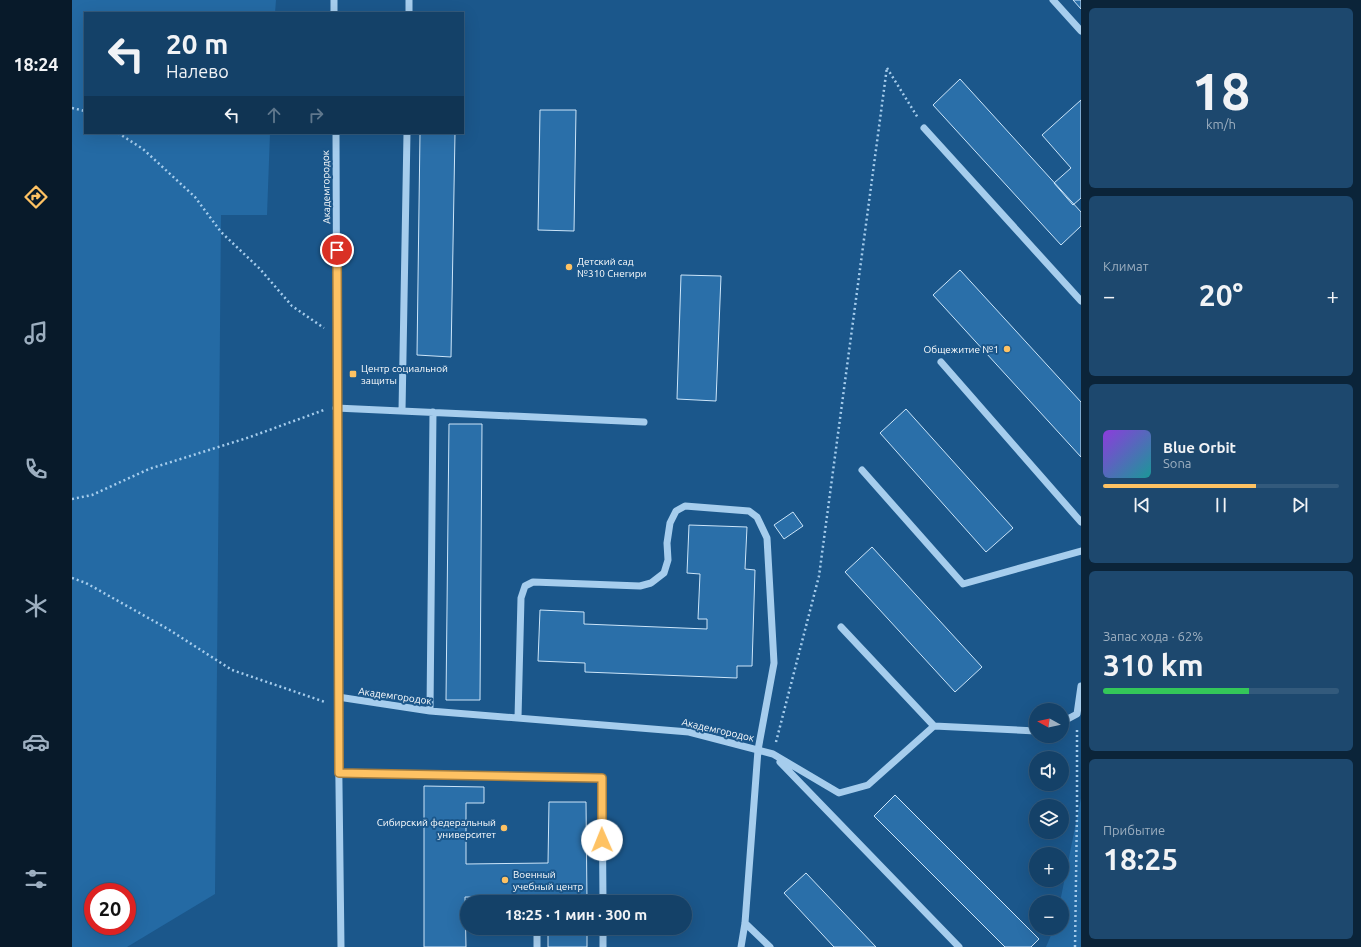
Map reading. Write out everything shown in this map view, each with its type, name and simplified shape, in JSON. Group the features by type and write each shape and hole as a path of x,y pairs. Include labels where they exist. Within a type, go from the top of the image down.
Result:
{"street":[{"path":"334,0 334,12"},
{"path":"409,0 409,12"},
{"path":"1053,0 1081,31"},
{"path":"924,128 1081,301"},
{"name":"Академгородок","path":"336,134 336,408 341,947"},
{"path":"402,411 407,134"},
{"path":"941,362 1081,522"},
{"path":"336,408 644,422"},
{"path":"430,711 433,412"},
{"path":"862,470 963,584 1081,551"},
{"path":"518,718 521,598 525,586 533,582 640,586 651,583 664,573 668,560 667,543 670,523 676,511 685,506 749,511 757,517 767,538 774,663 758,750 745,923 740,947"},
{"path":"841,627 934,726 1029,731"},
{"path":"1069,718 1077,714 1081,686"},
{"name":"Академгородок","path":"338,697 430,711 690,732 773,754 839,793 868,785 934,726"},
{"path":"773,754 960,947"},
{"path":"339,773 602,778 603,895"},
{"path":"745,923 770,947"},
{"path":"537,935 537,947"},
{"path":"603,935 603,947"}],"path":[{"path":"773,754 819,576 887,67 924,128"},
{"path":"72,108 84,111"},
{"path":"120,134 143,149 195,197 221,232 260,269 292,306 337,337"},
{"path":"72,499 92,495 149,470 250,437 320,411 336,408"},
{"path":"72,578 86,583 168,629 232,670 338,706"},
{"path":"1075,947 1077,714"}],"shaded area":[{"path":"72,0 276,0 275,12 84,12 84,134 270,134 267,215 221,215 215,894 127,947 72,947"},
{"path":"1081,798 1081,947 1046,947 1051,935 1069,935 1069,895 1061,895 1063,887 1069,887 1069,857"}],"building":[{"path":"1073,0 1081,0 1081,9"},
{"path":"960,79 1081,212 1081,226 1061,245 933,105"},
{"path":"1081,100 1081,198 1073,205 1054,183 1071,168 1042,135"},
{"path":"540,110 576,110 574,231 538,230"},
{"path":"420,134 455,134 451,357 417,355"},
{"name":"Общежитие №1","path":"960,270 1081,402 1081,457 933,295"},
{"path":"681,275 721,276 716,401 677,399"},
{"path":"906,409 1013,528 986,552 880,433"},
{"path":"449,424 482,424 480,700 446,700"},
{"path":"793,512 803,526 784,539 774,525"},
{"path":"689,525 747,527 745,569 755,570 752,666 737,666 737,678 585,672 585,663 538,661 540,610 584,612 584,624 707,629 707,619 698,619 700,574 687,573"},
{"path":"872,547 982,667 955,692 845,572"},
{"name":"Военный учебный центр","path":"424,786 484,787 484,803 466,803 466,864 548,863 549,802 586,802 587,895 460,895 460,935 466,935 466,947 424,947"},
{"path":"895,795 1029,929 1029,935 1035,935 1039,939 1031,947 1005,947 874,816"},
{"path":"806,873 876,947 834,947 784,893"},
{"path":"548,935 587,935 587,947 548,947"}],"place":[{"name":"Детский сад №310 Снегири","path":"569,267"},
{"name":"Общежитие №1","path":"1007,349"},
{"name":"Центр социальной защиты","path":"353,374"},
{"name":"Сибирский федеральный университет","path":"504,828"},
{"name":"Военный учебный центр","path":"505,880"}],"route":[{"path":"337,250 336,408 339,773 602,778 602,840"}]}
